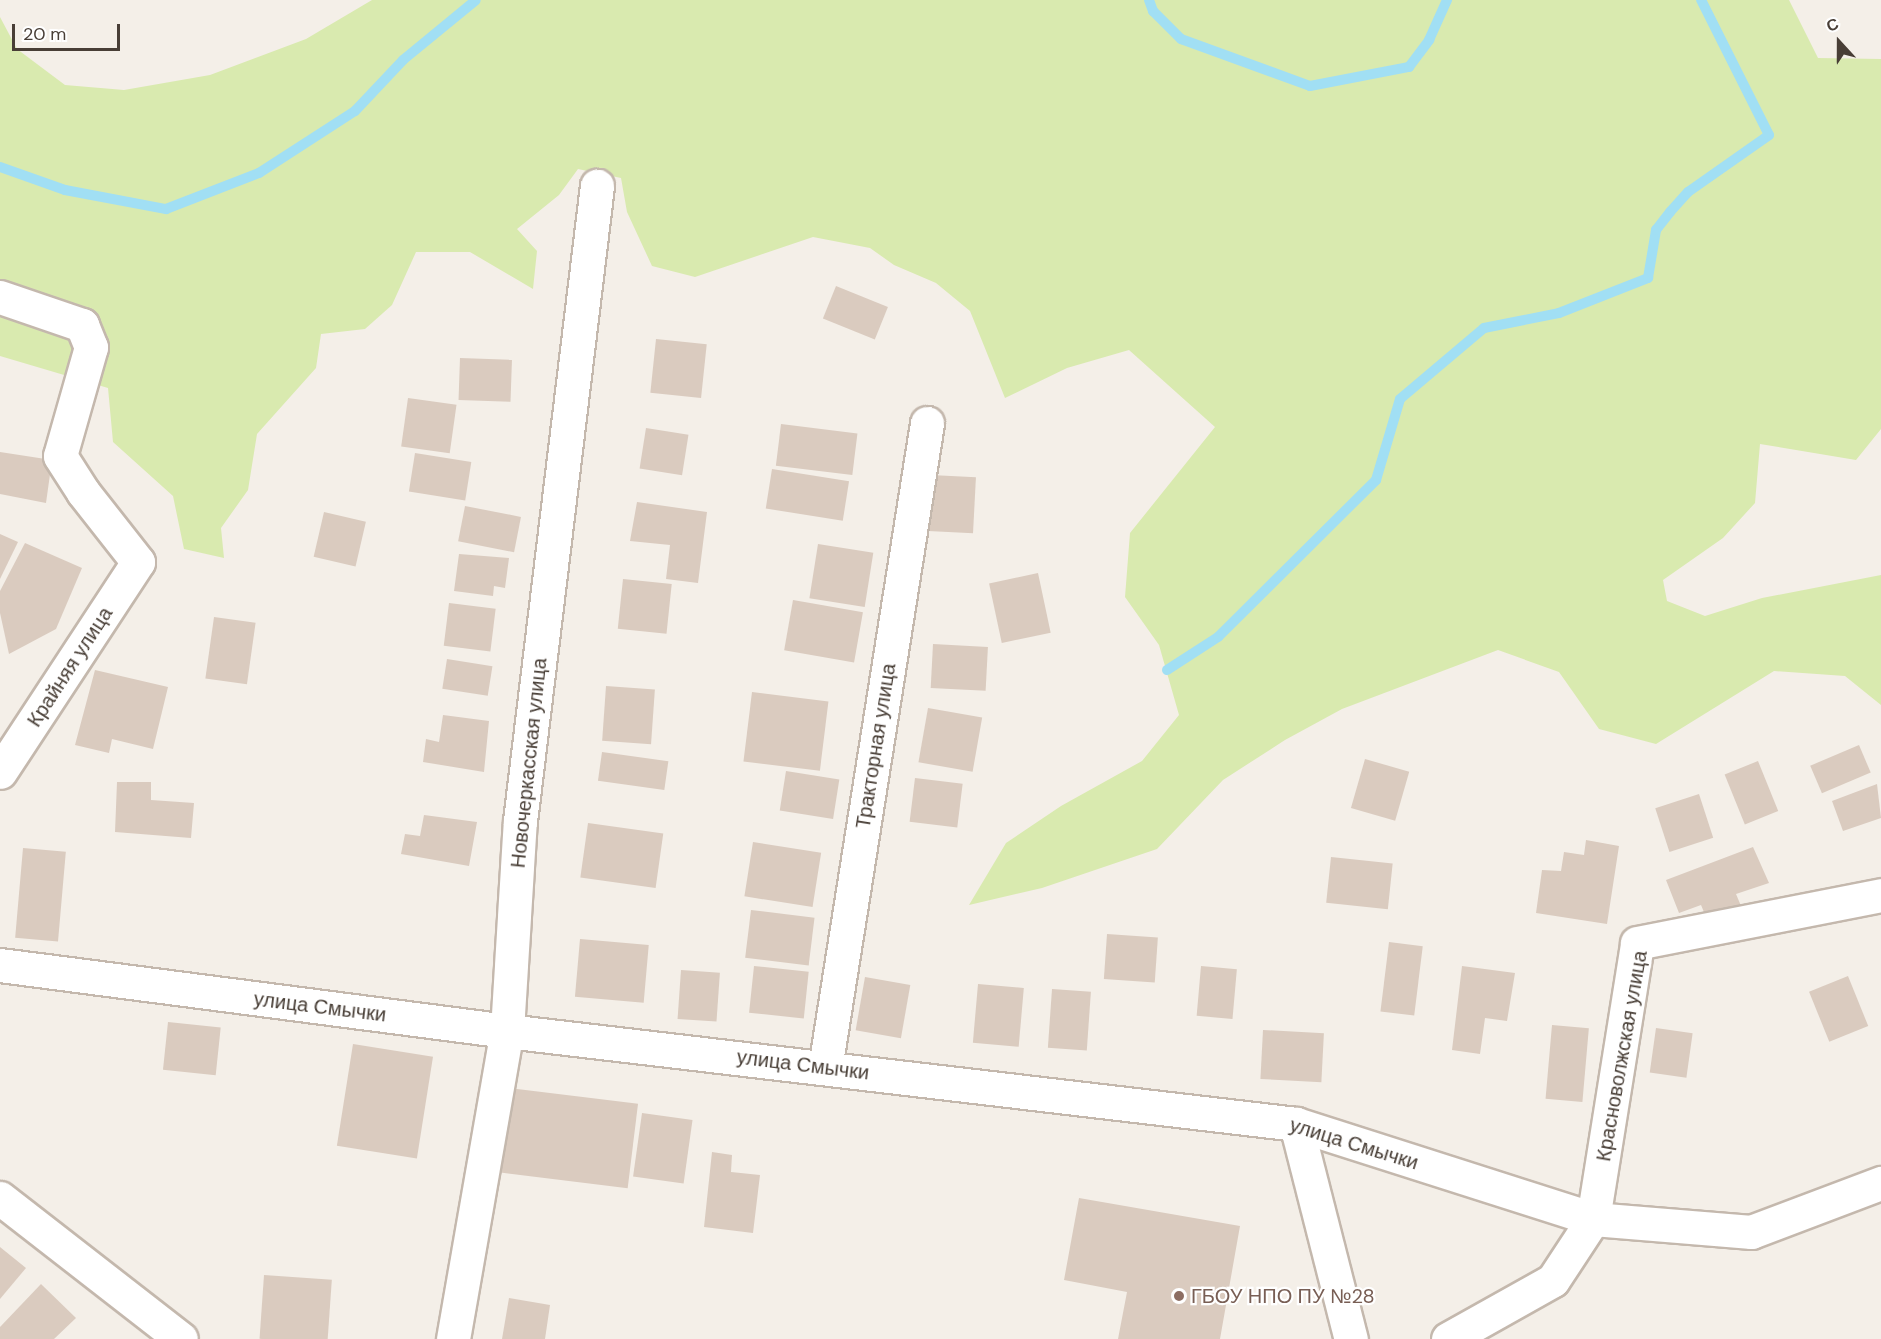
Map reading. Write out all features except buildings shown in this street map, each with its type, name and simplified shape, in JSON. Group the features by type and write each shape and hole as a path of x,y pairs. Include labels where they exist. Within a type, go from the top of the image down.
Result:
{"street":[{"name":"Новочеркасская улица","path":"453,1339 507,1031 520,821 597,186"},
{"name":"Крайняя улица","path":"0,297 82,325 91,347 60,456 83,492 138,562 0,772"},
{"name":"Тракторная улица","path":"825,1068 927,423"},
{"name":"Красноволжская улица","path":"1449,1339 1553,1280 1593,1220 1637,943 1881,895"},
{"name":"улица Смычки","path":"0,965 507,1031 1296,1124 1593,1220 1751,1232 1881,1183"},
{"path":"1296,1124 1351,1339"},
{"path":"0,1198 181,1339"}],"green space":[{"path":"372,0 1789,0 1818,58 1881,59 1881,429 1856,460 1760,444 1755,503 1723,538 1663,580 1667,601 1705,616 1762,598 1881,575 1881,705 1845,676 1774,671 1656,744 1599,729 1559,672 1498,650 1342,709 1285,740 1223,780 1157,849 1042,888 969,905 1006,843 1061,806 1142,761 1179,715 1159,645 1125,597 1130,533 1215,427 1129,350 1067,368 1005,398 970,311 936,283 894,265 870,248 813,237 695,277 652,266 627,212 621,178 578,169 559,195 517,229 537,251 533,289 470,252 416,252 392,305 365,329 321,334 316,368 257,434 248,490 221,528 224,558 184,549 173,496 113,442 108,388 0,356 0,17 17,49 65,85 124,90 210,75 306,39"}],"waterway":[{"path":"0,167 65,190 166,209 259,173 355,111 403,60 476,0"},
{"path":"1149,0 1153,11 1181,39 1310,86 1409,67 1429,40 1447,0"},
{"path":"1167,670 1218,637 1376,480 1400,399 1484,328 1559,313 1648,278 1656,230 1670,212 1688,192 1769,135 1701,0"}],"place":[{"name":"ГБОУ НПО ПУ №28","path":"1179,1296"}]}
